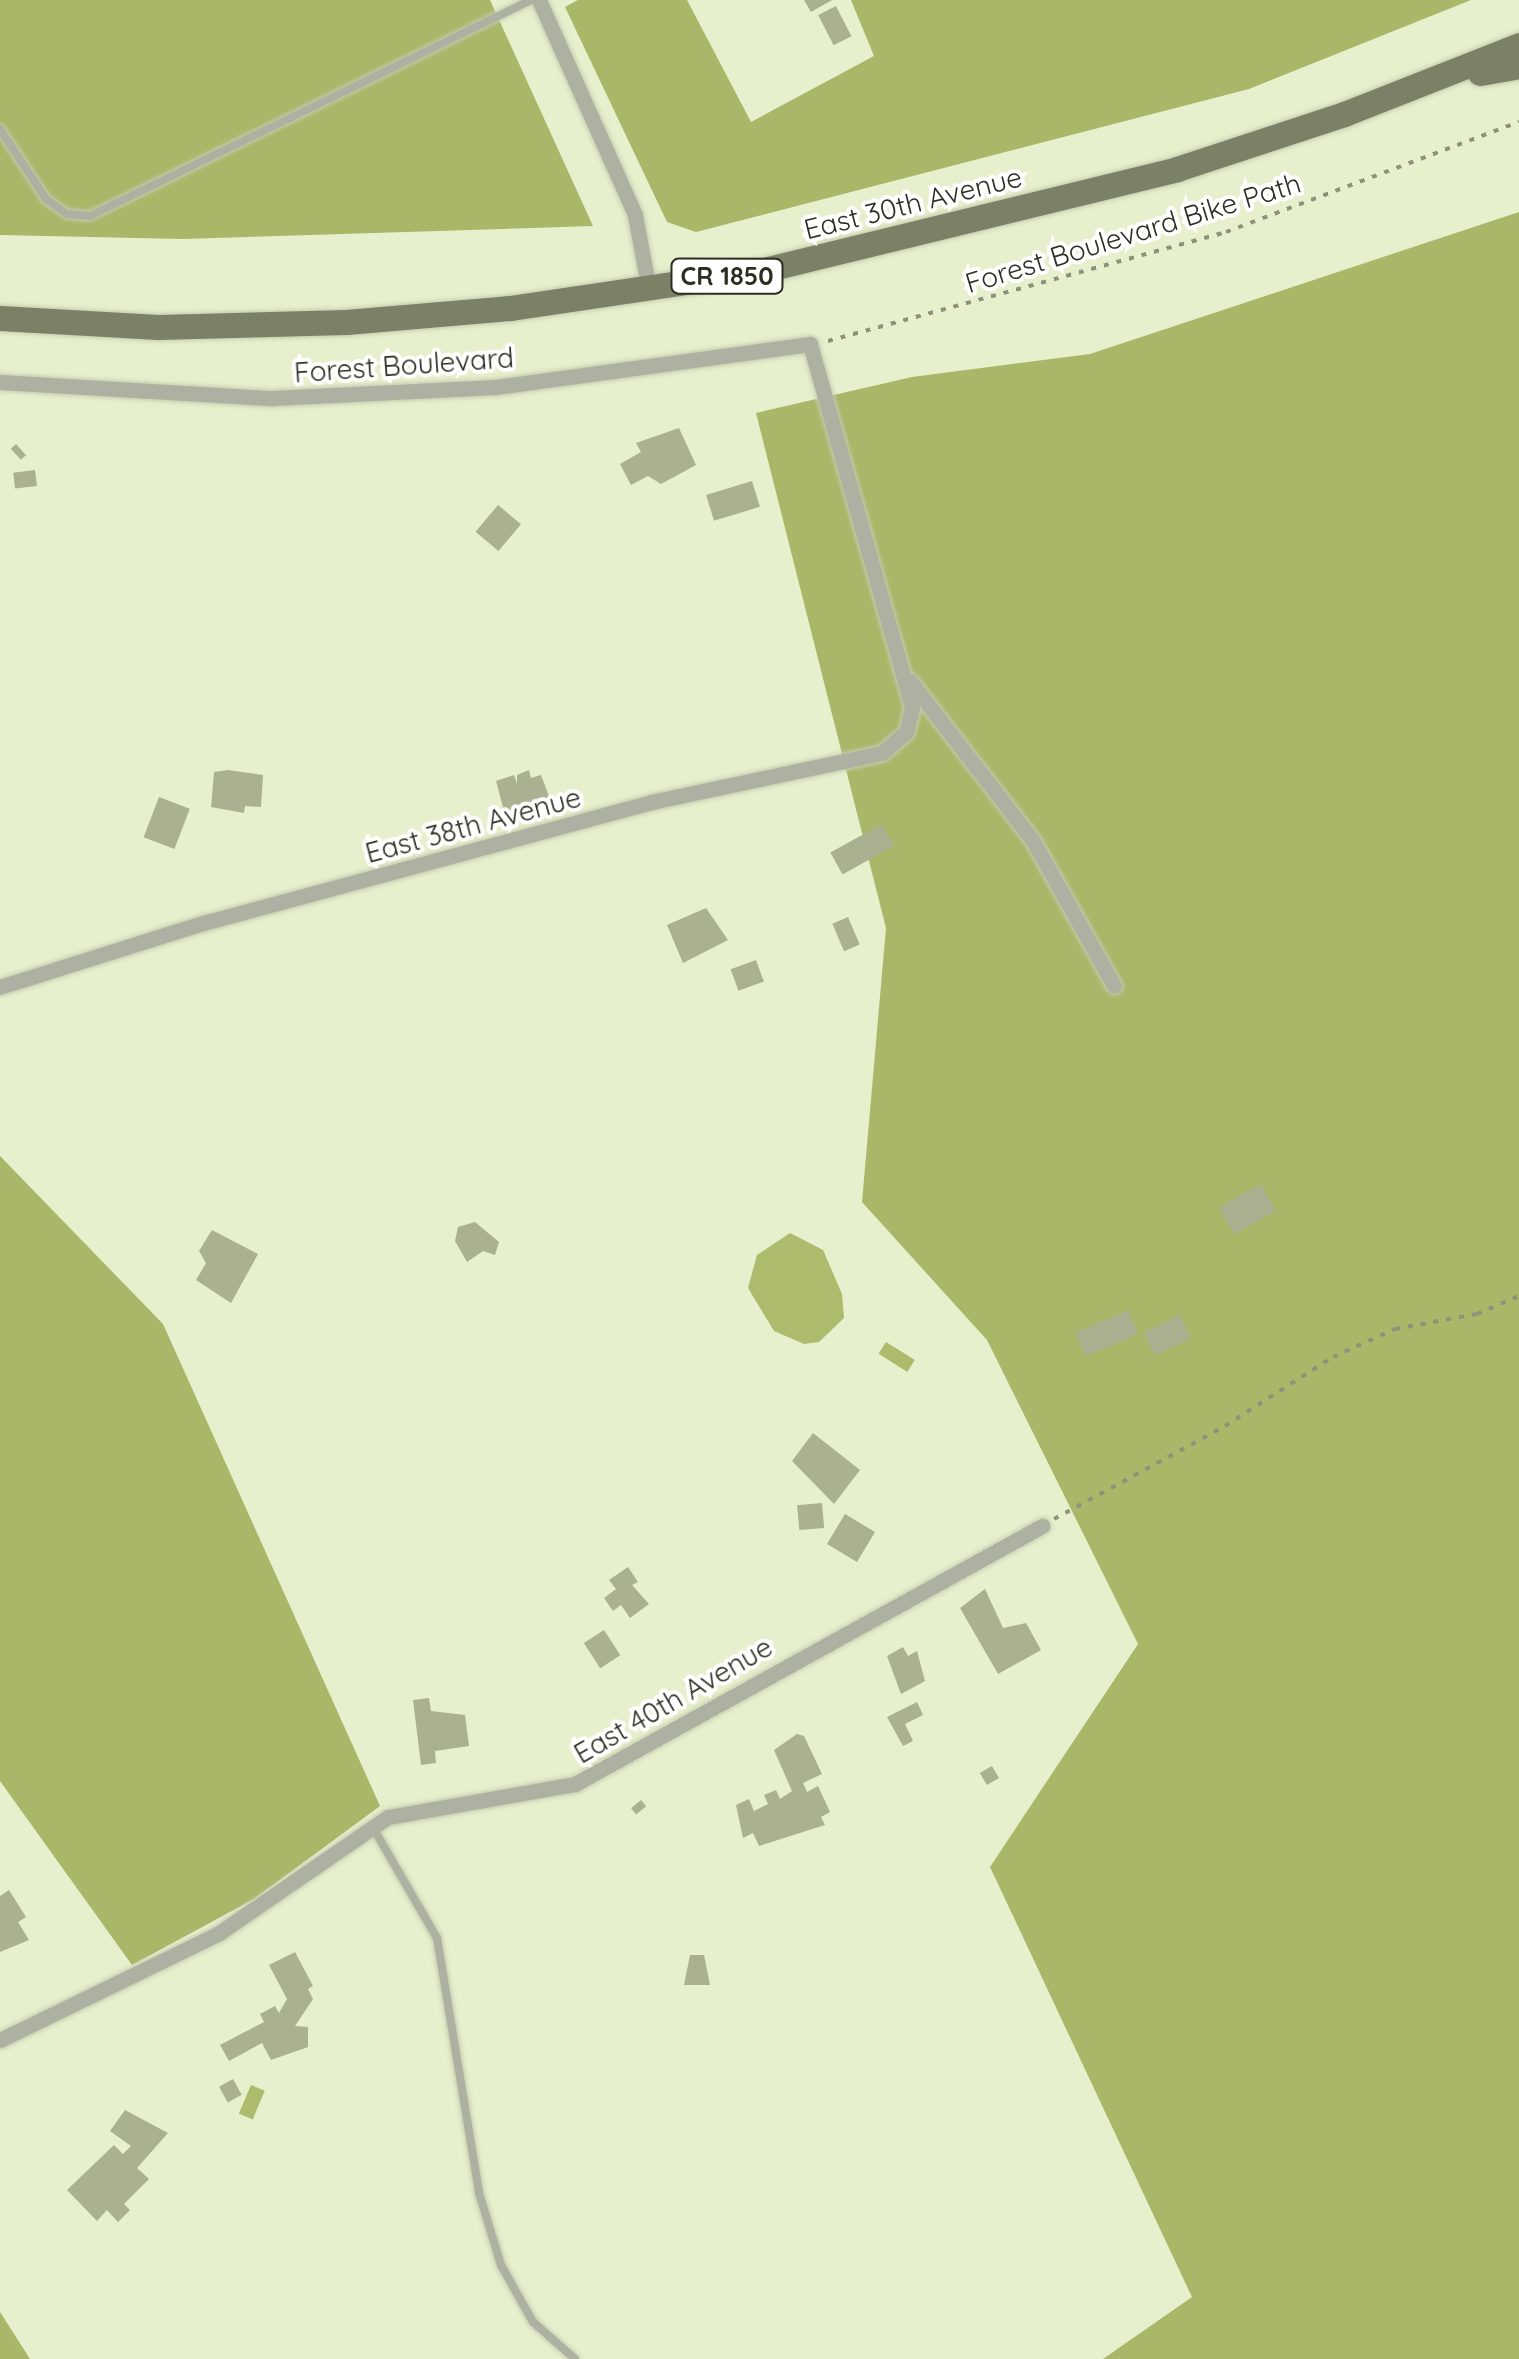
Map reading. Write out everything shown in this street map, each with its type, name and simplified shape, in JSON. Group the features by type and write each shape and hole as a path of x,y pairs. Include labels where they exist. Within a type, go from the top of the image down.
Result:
{"main road":[{"name":"East 30th Avenue","path":"0,318 158,326 346,322 649,290 760,271 1177,169 1430,81 1519,44"},
{"path":"1430,81 1519,66"}],"street":[{"path":"539,0 635,215 649,290"},
{"name":"Forest Boulevard","path":"0,382 273,398 496,387 810,344"},
{"name":"East 38th Avenue","path":"0,987 206,922 652,802 882,752 912,720 910,681 810,344"},
{"name":"East 38th Avenue","path":"910,681 1033,841 1114,986"},
{"name":"East 40th Avenue","path":"0,2040 218,1933 372,1826 421,1807 526,1797 576,1784 1042,1526"}],"lane":[{"path":"0,129 46,199 67,214 90,216 531,0"},
{"path":"372,1826 437,1938 479,2193 501,2264 533,2322 575,2359"}],"path":[{"name":"Forest Boulevard Bike Path","path":"810,344 1226,232 1519,122"},
{"path":"1042,1526 1225,1426 1333,1357 1395,1329 1477,1314 1519,1296"}],"shaded area":[{"path":"0,0 490,0 593,226 182,239 0,235"},
{"path":"578,0 687,0 751,122 874,56 851,0 1471,0 1249,89 696,232 667,222 565,7"},
{"path":"1519,212 1519,2359 1103,2359 1192,2297 990,1867 1138,1644 987,1340 862,1202 886,928 756,413 912,377 1090,354"},
{"path":"0,1156 163,1324 380,1806 254,1899 132,1965 0,1781"},
{"path":"790,1233 823,1250 842,1294 844,1318 819,1342 804,1344 774,1331 748,1288 757,1255"},
{"path":"886,1342 915,1360 907,1372 879,1354"},
{"path":"251,2085 265,2091 253,2119 239,2114"},
{"path":"0,2312 30,2359 0,2359"}],"building":[{"path":"804,0 832,0 811,12"},
{"path":"836,6 851,36 834,45 818,15"},
{"path":"679,428 696,465 661,484 648,476 631,485 620,464 641,452 636,443"},
{"path":"16,444 26,455 21,460 11,449"},
{"path":"35,470 37,486 15,489 13,473"},
{"path":"752,481 760,507 714,521 706,495"},
{"path":"498,505 521,524 498,551 476,532"},
{"path":"529,770 531,778 541,775 550,799 505,815 496,781 514,775 517,784 517,775"},
{"path":"214,772 263,775 261,807 245,806 244,813 211,807"},
{"path":"159,797 190,809 174,849 144,837"},
{"path":"882,824 894,846 843,874 830,853"},
{"path":"706,908 728,940 683,963 667,925"},
{"path":"848,917 860,945 844,951 832,924"},
{"path":"756,960 764,982 738,991 731,969"},
{"path":"1261,1184 1276,1211 1234,1234 1219,1207"},
{"path":"475,1222 499,1242 495,1255 483,1251 467,1262 455,1241 458,1227"},
{"path":"212,1230 258,1254 231,1303 196,1280 206,1263 199,1251"},
{"path":"1128,1310 1138,1334 1086,1356 1076,1332"},
{"path":"1180,1315 1191,1339 1155,1355 1144,1332"},
{"path":"813,1433 860,1470 834,1504 792,1461"},
{"path":"822,1503 824,1528 799,1530 797,1505"},
{"path":"845,1514 875,1532 857,1562 827,1544"},
{"path":"628,1567 638,1582 632,1585 649,1604 630,1618 621,1605 613,1611 604,1598 616,1589 609,1580"},
{"path":"985,1589 1003,1628 1026,1623 1041,1650 998,1674 960,1608"},
{"path":"604,1630 620,1655 600,1668 584,1643"},
{"path":"903,1647 908,1656 917,1651 925,1681 901,1694 887,1656"},
{"path":"429,1698 431,1711 465,1715 469,1746 435,1751 436,1763 421,1765 413,1700"},
{"path":"917,1702 923,1715 905,1724 913,1741 903,1746 887,1717"},
{"path":"797,1734 804,1736 822,1774 803,1783 807,1792 818,1786 830,1812 821,1817 825,1825 759,1846 753,1833 743,1838 736,1805 749,1799 754,1811 768,1804 764,1795 776,1790 780,1799 792,1791 774,1750"},
{"path":"992,1766 999,1778 987,1785 980,1773"},
{"path":"641,1800 646,1806 636,1814 631,1808"},
{"path":"9,1890 26,1917 18,1922 29,1940 0,1952 0,1896"},
{"path":"295,1952 313,1986 308,1989 313,1999 295,2026 308,2027 308,2047 271,2060 262,2043 229,2061 220,2045 264,2022 260,2014 275,2006 279,2013 287,1999 269,1965"},
{"path":"690,1955 704,1955 710,1985 684,1985"},
{"path":"233,2079 242,2095 228,2103 219,2087"},
{"path":"125,2110 168,2133 137,2168 149,2179 124,2204 130,2210 118,2222 107,2210 97,2221 67,2190 114,2145 123,2154 131,2146 110,2131"}]}
